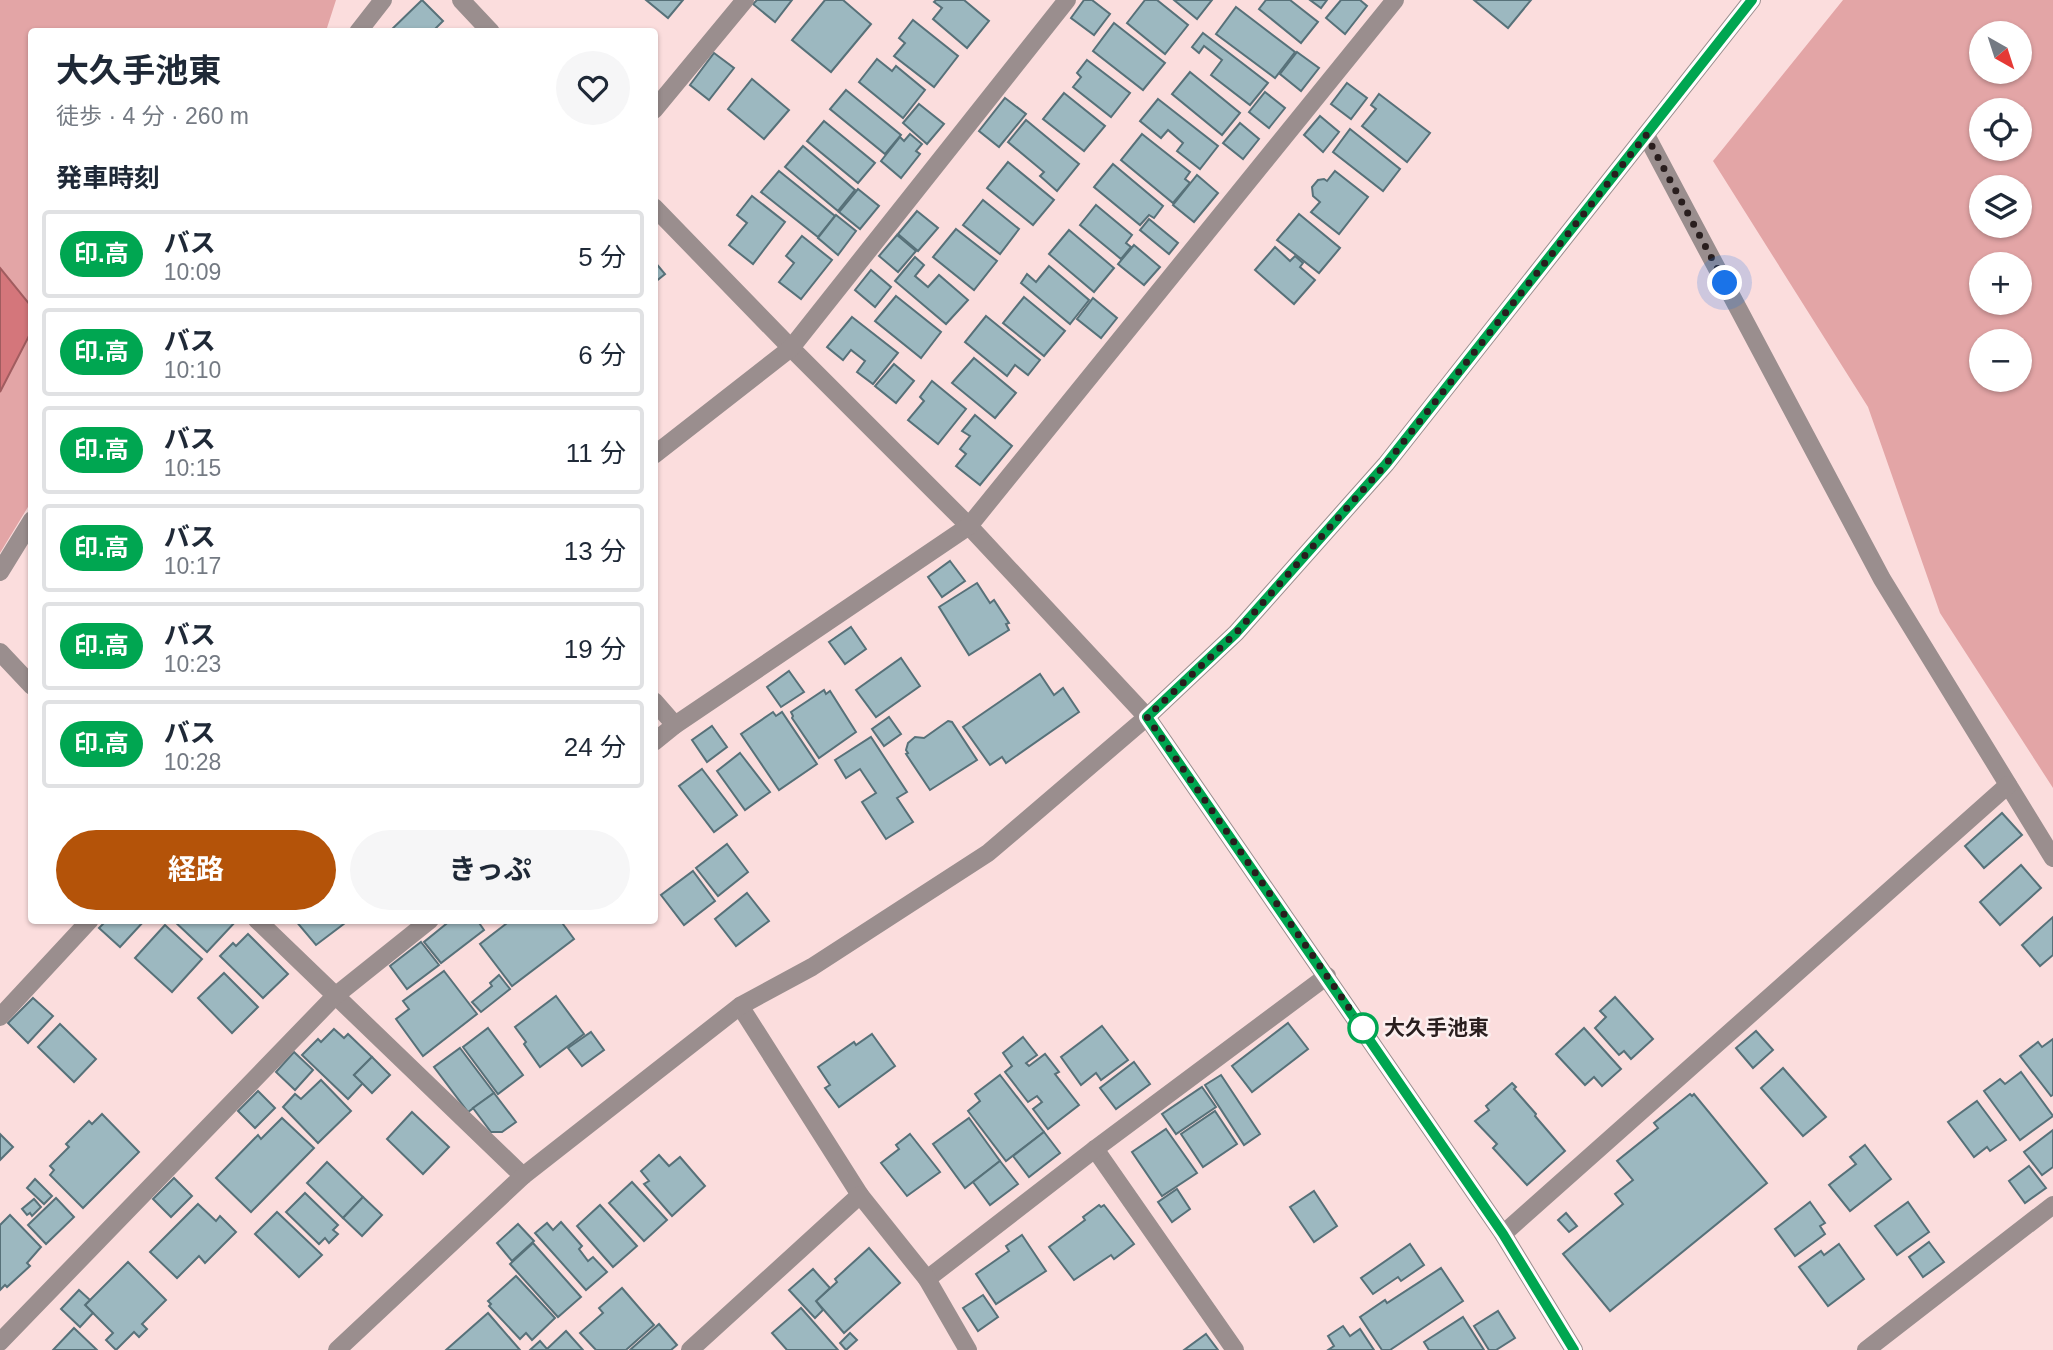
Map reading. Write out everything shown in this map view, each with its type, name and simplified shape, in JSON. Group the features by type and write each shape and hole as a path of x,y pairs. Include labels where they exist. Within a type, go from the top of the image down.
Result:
{"street":[{"path":"361,28 383,0"},
{"path":"461,0 487,28"},
{"path":"658,105 745,0"},
{"path":"658,452 791,348 1067,0"},
{"path":"658,739 969,526 1395,0"},
{"path":"337,1350 523,1176 740,1006 812,967 988,853 1147,717 1236,633 1386,464 1752,0"},
{"path":"1646,135 1882,579 2053,858"},
{"path":"658,211 969,526 1147,717 1503,1234 1574,1350"},
{"path":"0,572 28,526"},
{"path":"0,652 28,682"},
{"path":"658,706 675,725"},
{"path":"1503,1234 2008,785"},
{"path":"0,1017 86,924"},
{"path":"261,924 523,1176"},
{"path":"0,1342 335,996 425,924"},
{"path":"927,1279 1095,1149 1327,976"},
{"path":"740,1006 860,1195 927,1279 968,1350"},
{"path":"1095,1149 1234,1350"},
{"path":"690,1350 860,1195"},
{"path":"1873,1348 2051,1211"}],"shaded area":[{"path":"0,0 336,0 327,28 28,28 28,507 0,553"},
{"path":"1843,0 2053,0 2053,788 1940,613 1868,407 1713,161"},
{"path":"0,268 28,302 28,338 0,392"}],"building":[{"path":"422,0 443,21 436,28 393,28"},
{"path":"646,0 683,0 668,18"},
{"path":"757,0 792,0 775,22 753,4"},
{"path":"825,0 843,0 871,24 831,72 792,40"},
{"path":"964,0 989,21 967,48 933,19 942,8 934,2"},
{"path":"1084,0 1092,0 1110,14 1094,35 1071,18"},
{"path":"1145,0 1157,0 1188,25 1165,54 1127,23"},
{"path":"1174,0 1212,0 1197,19"},
{"path":"1266,0 1290,0 1318,22 1301,43 1259,9"},
{"path":"1310,0 1327,0 1321,8"},
{"path":"1341,0 1360,0 1367,6 1345,34 1326,18"},
{"path":"1474,0 1531,0 1508,28"},
{"path":"1236,7 1295,52 1275,78 1216,34"},
{"path":"913,20 958,56 934,87 894,56 905,43 899,38"},
{"path":"1114,23 1165,63 1143,90 1093,51"},
{"path":"1203,33 1268,83 1250,105 1211,75 1222,60 1204,46 1199,53 1192,47"},
{"path":"1297,52 1319,68 1301,91 1280,74"},
{"path":"714,53 734,68 709,100 690,85"},
{"path":"877,59 892,71 896,66 925,90 903,118 859,82"},
{"path":"1087,60 1130,93 1111,117 1073,87 1081,77 1077,73"},
{"path":"1190,72 1240,113 1222,135 1172,94"},
{"path":"752,79 789,110 764,139 728,109"},
{"path":"1347,83 1367,98 1351,119 1331,104"},
{"path":"846,90 901,135 885,154 830,109"},
{"path":"1265,92 1285,108 1269,128 1249,112"},
{"path":"1064,93 1105,126 1084,151 1043,119"},
{"path":"1379,94 1430,133 1407,162 1362,126 1376,109 1371,105"},
{"path":"1005,98 1026,114 999,147 979,131"},
{"path":"1158,99 1218,146 1200,169 1177,151 1183,143 1168,130 1161,138 1140,121"},
{"path":"919,104 944,124 927,144 903,123"},
{"path":"1320,116 1339,132 1323,152 1304,135"},
{"path":"1026,120 1079,164 1057,191 1040,176 1044,172 1008,142"},
{"path":"824,121 875,163 858,183 807,141"},
{"path":"1240,123 1259,139 1243,159 1223,143"},
{"path":"1350,129 1400,169 1383,191 1333,152"},
{"path":"910,134 922,144 916,151 920,154 901,178 881,161 900,137 904,141"},
{"path":"1142,134 1190,172 1185,179 1190,183 1173,203 1121,160"},
{"path":"803,146 855,190 838,211 785,167"},
{"path":"1008,162 1054,200 1033,225 987,188"},
{"path":"1113,164 1163,206 1154,218 1149,215 1140,225 1094,187"},
{"path":"779,171 835,216 818,237 761,192"},
{"path":"1335,171 1368,197 1339,234 1311,212 1320,202 1313,196 1312,187 1318,180 1327,181"},
{"path":"1197,175 1218,193 1194,222 1173,205"},
{"path":"858,189 879,206 860,229 839,212"},
{"path":"752,196 785,222 753,264 729,245 747,223 737,215"},
{"path":"983,200 1019,229 1000,254 963,225"},
{"path":"1096,205 1132,235 1126,243 1131,247 1121,259 1080,225"},
{"path":"917,211 938,228 918,251 898,234"},
{"path":"1299,214 1340,248 1319,273 1277,240"},
{"path":"836,215 856,231 838,255 818,238"},
{"path":"1149,219 1178,243 1169,254 1140,230"},
{"path":"956,229 997,261 974,290 933,257"},
{"path":"1069,230 1114,268 1094,292 1049,254"},
{"path":"897,235 916,251 898,272 879,256"},
{"path":"802,236 832,260 801,299 779,282 794,263 786,256"},
{"path":"1134,245 1160,267 1144,285 1118,264"},
{"path":"1275,247 1290,261 1295,256 1303,263 1300,267 1315,280 1294,304 1255,270"},
{"path":"915,257 924,265 915,276 928,287 939,275 968,300 946,324 895,281"},
{"path":"658,266 665,274 658,280"},
{"path":"1049,266 1089,300 1070,324 1021,283 1027,274 1036,282"},
{"path":"871,270 891,287 875,307 855,290"},
{"path":"896,296 941,332 921,358 875,321"},
{"path":"1024,297 1065,331 1044,356 1003,323"},
{"path":"1093,298 1117,318 1101,338 1077,319"},
{"path":"986,316 1040,360 1028,375 1015,365 1007,376 965,342"},
{"path":"852,317 898,353 873,384 857,372 865,361 851,350 843,360 827,347"},
{"path":"974,358 1016,393 995,418 952,383"},
{"path":"894,364 914,381 896,403 875,386"},
{"path":"932,381 966,409 938,444 908,420 924,401 920,397"},
{"path":"975,415 1012,446 980,485 956,466 966,454 960,449 970,436 962,431"},
{"path":"950,561 965,581 942,597 928,577"},
{"path":"977,583 990,603 994,600 1009,623 1006,624 1009,630 969,655 939,607"},
{"path":"851,627 866,649 845,664 829,642"},
{"path":"901,658 920,686 876,717 856,690"},
{"path":"789,671 804,692 781,707 767,687"},
{"path":"1040,674 1054,695 1063,688 1079,712 1006,763 1002,757 990,765 963,727"},
{"path":"824,690 826,694 830,691 856,732 819,758 792,718 791,712"},
{"path":"773,712 776,716 782,712 817,764 779,790 741,734"},
{"path":"889,717 901,734 884,746 872,729"},
{"path":"948,721 952,722 977,760 930,790 906,750 908,743 915,737 924,738"},
{"path":"712,726 727,747 707,762 692,740"},
{"path":"871,737 907,792 897,798 913,822 886,839 862,802 876,793 860,769 846,778 835,760"},
{"path":"740,753 770,792 745,810 717,771"},
{"path":"702,769 737,815 714,832 679,786"},
{"path":"2002,813 2022,835 1984,868 1965,846"},
{"path":"727,844 748,872 718,896 696,868"},
{"path":"2021,865 2041,888 2000,925 1980,902"},
{"path":"693,871 715,901 684,925 661,895"},
{"path":"747,893 769,921 736,946 715,919"},
{"path":"2053,917 2053,955 2040,966 2022,945"},
{"path":"103,924 141,924 120,947 99,928"},
{"path":"177,924 233,924 207,952"},
{"path":"298,924 344,924 316,945"},
{"path":"446,924 480,924 484,930 441,963 424,942"},
{"path":"506,924 563,924 574,939 512,986 480,944"},
{"path":"165,925 202,959 172,992 135,958"},
{"path":"248,934 288,974 263,998 220,956 233,943 236,946"},
{"path":"421,942 439,965 407,989 390,966"},
{"path":"444,971 477,1014 423,1056 396,1019 409,1009 403,1001"},
{"path":"224,973 258,1007 232,1033 198,998"},
{"path":"499,975 510,989 481,1012 472,1002 492,986 490,983"},
{"path":"556,996 584,1034 540,1067 515,1027"},
{"path":"1615,997 1653,1039 1631,1059 1624,1051 1619,1055 1595,1028 1606,1017 1600,1011"},
{"path":"33,998 53,1016 28,1043 8,1023"},
{"path":"1288,1023 1308,1049 1252,1092 1232,1066"},
{"path":"60,1024 96,1059 74,1082 38,1047"},
{"path":"1102,1026 1128,1060 1101,1080 1096,1073 1081,1085 1061,1057"},
{"path":"488,1028 523,1075 498,1094 463,1047"},
{"path":"1584,1028 1621,1069 1602,1086 1594,1077 1585,1085 1556,1054"},
{"path":"334,1029 344,1038 348,1034 372,1057 354,1075 363,1083 348,1099 302,1055 318,1039 321,1042"},
{"path":"1756,1031 1773,1050 1753,1068 1736,1048"},
{"path":"591,1032 604,1050 582,1066 568,1048"},
{"path":"872,1034 895,1066 839,1107 825,1088 830,1085 818,1067 854,1042 856,1045"},
{"path":"1023,1037 1037,1055 1026,1063 1029,1066 1045,1054 1059,1072 1055,1074 1079,1105 1048,1129 1033,1109 1042,1102 1037,1096 1028,1102 1005,1072 1012,1066 1003,1053"},
{"path":"2053,1039 2051,1096 2020,1056 2038,1042 2042,1047"},
{"path":"460,1048 494,1093 468,1112 434,1067"},
{"path":"294,1052 313,1070 295,1090 276,1072"},
{"path":"372,1057 390,1075 372,1093 354,1075"},
{"path":"1134,1062 1150,1084 1116,1109 1100,1088"},
{"path":"1783,1068 1826,1117 1803,1136 1761,1088"},
{"path":"2021,1072 2053,1116 2020,1140 1984,1091 2000,1079 2005,1084"},
{"path":"1000,1075 1044,1132 1006,1161 968,1111 980,1101 975,1094"},
{"path":"1221,1075 1260,1134 1244,1145 1205,1085"},
{"path":"321,1080 351,1111 318,1143 283,1107 295,1094 301,1099"},
{"path":"1512,1083 1535,1116 1565,1151 1527,1185 1493,1148 1497,1144 1475,1121 1489,1110 1486,1106"},
{"path":"1202,1087 1216,1107 1176,1134 1162,1114"},
{"path":"258,1091 275,1108 255,1128 238,1111"},
{"path":"494,1093 516,1122 502,1132 491,1132 473,1108"},
{"path":"1690,1094 1694,1094 1767,1183 1610,1311 1563,1254 1623,1204 1615,1194 1633,1180 1617,1161 1658,1128 1654,1123"},
{"path":"1977,1101 2006,1140 1990,1151 1987,1147 1974,1157 1948,1122"},
{"path":"1215,1111 1237,1144 1203,1167 1181,1134"},
{"path":"412,1112 449,1147 423,1174 387,1139"},
{"path":"102,1114 139,1152 83,1208 50,1175 54,1170 50,1166 69,1147 66,1144 89,1121 92,1124"},
{"path":"282,1118 314,1148 251,1212 216,1178 258,1135 261,1139"},
{"path":"969,1118 1000,1161 965,1188 933,1144"},
{"path":"1166,1129 1197,1173 1162,1196 1132,1152"},
{"path":"2053,1130 2053,1167 2042,1175 2024,1152"},
{"path":"1044,1132 1060,1153 1029,1177 1013,1156"},
{"path":"0,1134 13,1147 0,1160"},
{"path":"910,1134 940,1172 907,1196 881,1163 899,1149 896,1145"},
{"path":"1865,1145 1891,1179 1850,1211 1829,1185 1856,1164 1850,1157"},
{"path":"659,1155 669,1166 680,1157 705,1186 672,1216 644,1184 649,1181 641,1171"},
{"path":"1000,1161 1018,1184 990,1205 973,1182"},
{"path":"327,1162 363,1197 343,1218 307,1183"},
{"path":"2029,1166 2046,1188 2025,1203 2009,1181"},
{"path":"174,1178 192,1196 171,1217 153,1199"},
{"path":"35,1179 52,1196 44,1204 27,1188"},
{"path":"632,1182 667,1220 644,1241 609,1203"},
{"path":"1177,1189 1190,1209 1172,1222 1158,1202"},
{"path":"1314,1191 1337,1226 1314,1242 1290,1207"},
{"path":"305,1193 338,1225 333,1230 338,1234 329,1243 325,1238 319,1244 286,1212"},
{"path":"363,1197 382,1215 362,1236 343,1218"},
{"path":"56,1198 74,1217 46,1244 28,1225"},
{"path":"34,1199 41,1207 32,1216 30,1213 27,1215 22,1209"},
{"path":"1810,1202 1825,1223 1820,1226 1825,1234 1795,1256 1775,1229"},
{"path":"1908,1202 1929,1232 1897,1255 1875,1226"},
{"path":"198,1204 216,1221 220,1216 236,1232 205,1263 199,1256 177,1278 150,1252"},
{"path":"600,1205 637,1246 613,1267 577,1226"},
{"path":"1099,1205 1104,1205 1134,1244 1114,1259 1111,1255 1074,1280 1049,1247 1085,1220 1083,1217"},
{"path":"277,1212 322,1255 299,1277 255,1234"},
{"path":"1566,1213 1577,1226 1569,1232 1558,1220"},
{"path":"10,1215 41,1247 27,1263 30,1266 0,1290 0,1225"},
{"path":"561,1222 582,1246 579,1249 588,1261 593,1257 607,1272 586,1290 535,1233 547,1223 553,1230"},
{"path":"518,1224 534,1241 512,1261 497,1243"},
{"path":"1022,1235 1046,1271 996,1304 976,1274 1009,1251 1006,1246"},
{"path":"1929,1242 1944,1262 1923,1277 1909,1257"},
{"path":"533,1243 581,1297 558,1317 510,1264"},
{"path":"1410,1244 1424,1265 1401,1281 1398,1277 1373,1294 1361,1278"},
{"path":"1839,1244 1864,1279 1828,1306 1799,1267 1821,1251 1824,1255"},
{"path":"869,1248 900,1283 844,1333 816,1301 837,1282 835,1279"},
{"path":"128,1262 166,1300 142,1324 147,1329 139,1337 134,1332 116,1350 106,1340 113,1333 85,1305"},
{"path":"1441,1268 1463,1301 1390,1350 1382,1350 1360,1317"},
{"path":"813,1269 830,1288 816,1301 823,1310 815,1318 789,1290"},
{"path":"516,1276 555,1318 532,1340 526,1333 520,1339 489,1306 491,1304 488,1301"},
{"path":"622,1288 654,1325 626,1350 596,1350 580,1333 603,1313 599,1308"},
{"path":"79,1290 90,1300 85,1305 93,1313 80,1327 61,1309"},
{"path":"983,1295 998,1317 978,1331 963,1308"},
{"path":"801,1308 838,1350 787,1350 772,1333"},
{"path":"1498,1311 1515,1338 1496,1350 1489,1350 1474,1326"},
{"path":"488,1313 520,1350 446,1350"},
{"path":"1463,1317 1484,1350 1429,1350 1424,1342"},
{"path":"659,1324 677,1345 671,1350 630,1350"},
{"path":"1343,1326 1350,1336 1360,1329 1374,1350 1328,1350 1334,1346 1328,1336"},
{"path":"74,1328 97,1350 53,1350"},
{"path":"566,1331 583,1350 530,1350 540,1341 547,1349"},
{"path":"850,1333 857,1340 846,1350 840,1343"},
{"path":"1206,1334 1218,1350 1184,1350"}],"bus line":[{"name":"印.高","path":"1574,1350 1503,1234 1147,717 1236,633 1386,464 1752,0"}],"place":[{"name":"大久手池東","path":"1363,1028"}],"route":[{"path":"1363,1028 1147,717 1236,633 1386,464 1646,135 1725,283"}]}
